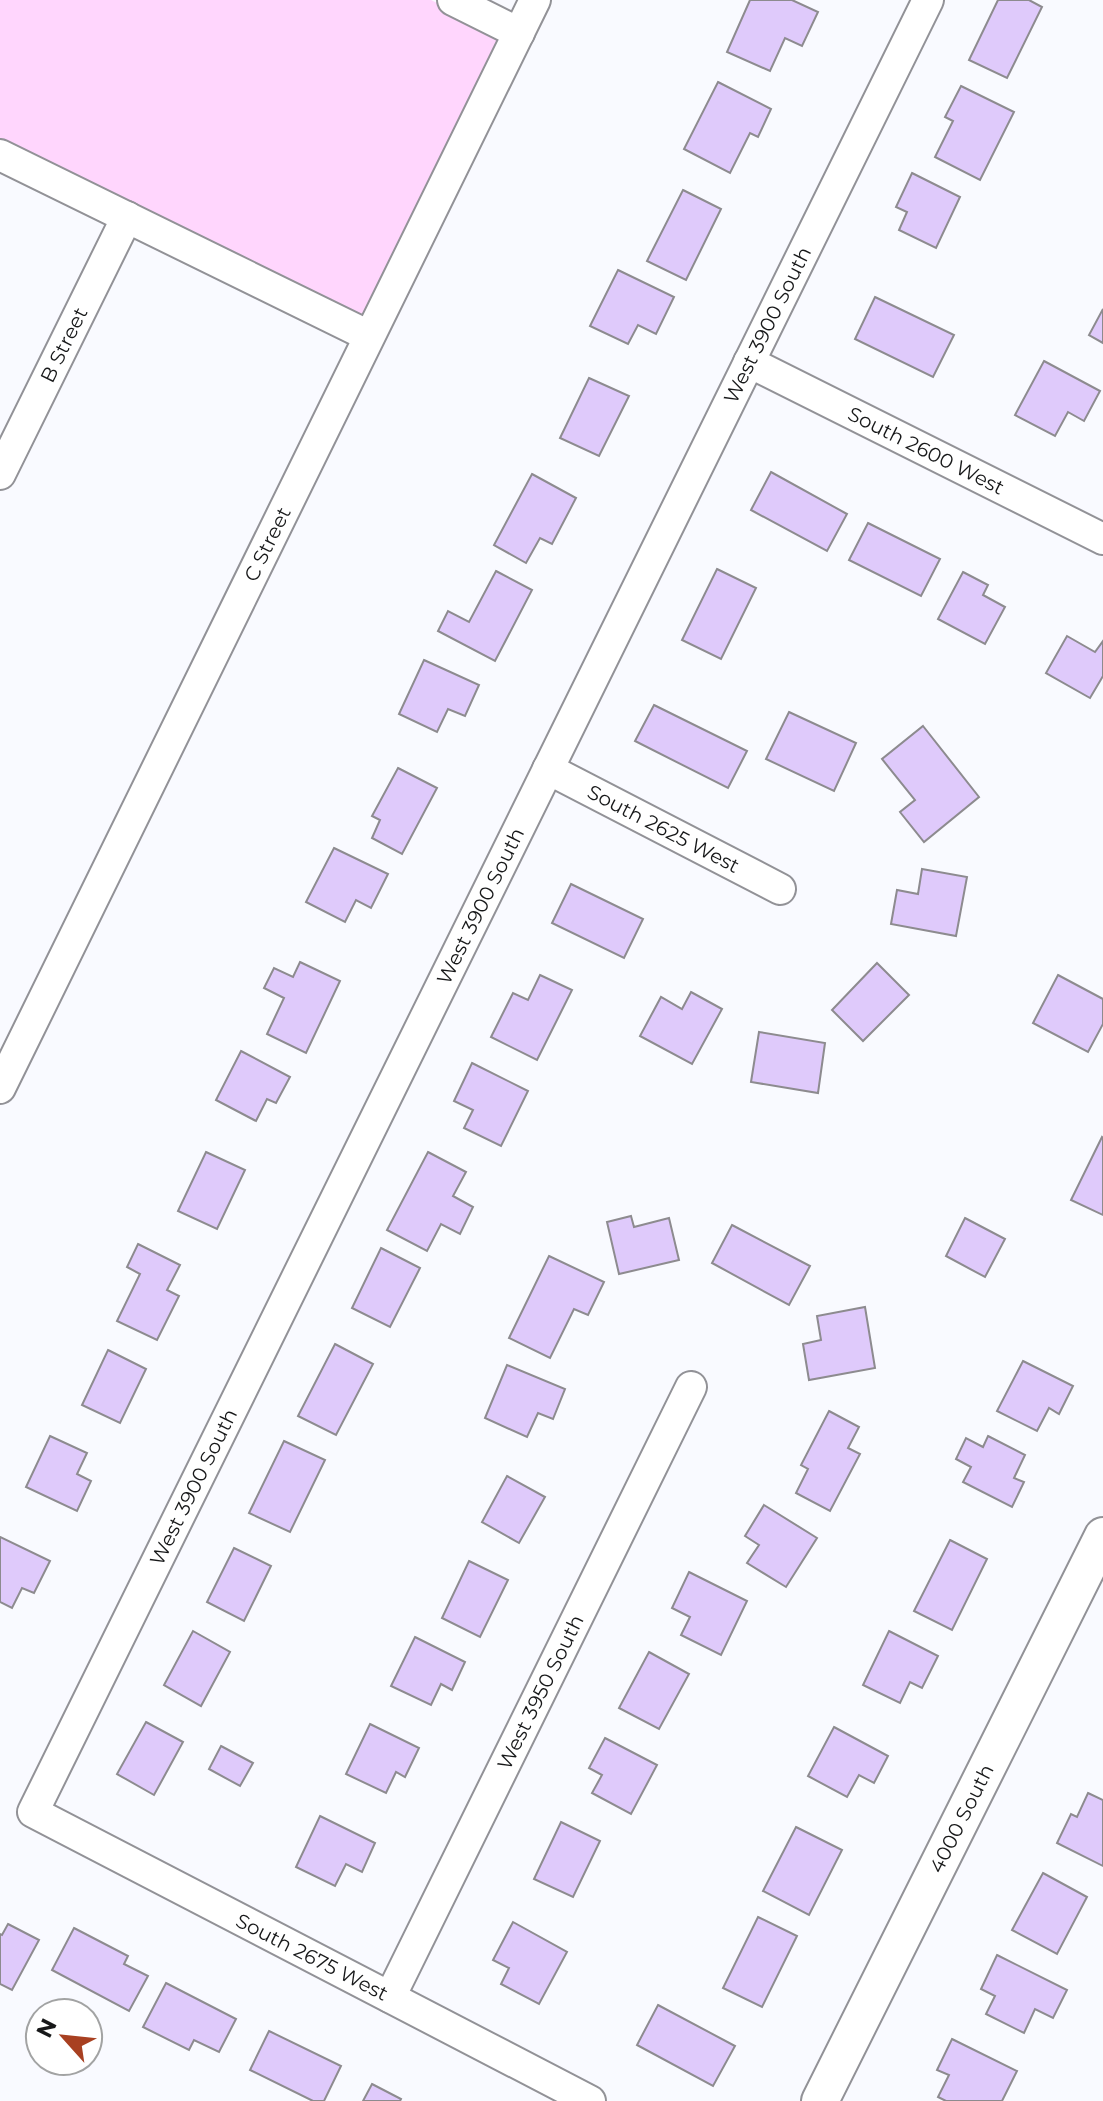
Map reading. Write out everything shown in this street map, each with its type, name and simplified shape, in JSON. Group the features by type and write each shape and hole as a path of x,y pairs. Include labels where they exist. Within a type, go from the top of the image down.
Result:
{"street":[{"path":"453,0 519,33"},
{"name":"C Street","path":"0,1088 535,0"},
{"name":"West 3900 South","path":"33,1812 928,0"},
{"path":"0,155 369,336"},
{"name":"B Street","path":"0,474 127,217"},
{"name":"South 2600 West","path":"749,362 1103,539"},
{"name":"South 2625 West","path":"548,769 780,889"},
{"name":"West 3950 South","path":"390,1997 691,1387"},
{"name":"4000 South","path":"820,2101 1103,1536"},
{"name":"South 2675 West","path":"33,1812 590,2101"}],"shaded area":[{"path":"0,0 431,0 500,34 358,324 0,146"}],"building":[{"path":"750,0 792,0 818,12 802,46 785,38 770,71 727,52"},
{"path":"998,0 1029,0 1042,7 1007,78 969,60"},
{"path":"718,82 771,109 758,137 750,133 730,173 684,149"},
{"path":"961,86 1014,112 980,180 935,157 953,121 945,117"},
{"path":"912,173 960,197 936,248 899,230 907,212 896,207"},
{"path":"683,190 721,209 686,280 647,261"},
{"path":"618,270 674,297 656,334 638,325 628,344 590,326"},
{"path":"875,297 954,335 933,377 855,339"},
{"path":"1103,309 1103,343 1089,335"},
{"path":"1044,361 1100,391 1084,421 1068,412 1055,436 1015,415"},
{"path":"589,378 629,396 599,456 560,438"},
{"path":"771,472 847,514 827,551 751,510"},
{"path":"532,474 576,498 552,544 540,538 526,563 494,545"},
{"path":"868,523 940,559 921,596 849,560"},
{"path":"717,569 756,588 721,659 682,640"},
{"path":"496,571 532,590 495,661 438,631 448,611 469,622"},
{"path":"963,572 988,585 983,595 1005,607 985,644 938,619"},
{"path":"1067,636 1095,652 1103,641 1103,676 1090,698 1046,673"},
{"path":"424,660 479,685 465,716 448,709 437,732 399,714"},
{"path":"654,705 747,751 728,788 635,741"},
{"path":"789,712 856,743 834,791 766,759"},
{"path":"923,726 979,797 924,842 900,812 915,800 882,759"},
{"path":"398,768 437,788 402,854 372,838 380,820 372,816"},
{"path":"334,848 388,874 371,908 356,900 345,922 306,902"},
{"path":"922,869 967,877 956,936 891,924 897,890 918,894"},
{"path":"571,884 643,919 624,958 552,923"},
{"path":"300,962 340,981 306,1053 267,1034 284,998 264,988 274,968 293,977"},
{"path":"877,963 909,995 863,1041 832,1010"},
{"path":"540,975 572,990 537,1060 491,1037 513,993 528,1000"},
{"path":"1058,975 1103,999 1103,1024 1088,1052 1033,1023"},
{"path":"691,992 722,1009 692,1064 640,1036 661,997 682,1009"},
{"path":"759,1032 825,1043 818,1093 751,1082"},
{"path":"241,1051 290,1077 276,1103 267,1099 256,1121 216,1100"},
{"path":"472,1063 528,1091 501,1146 464,1128 473,1110 454,1101"},
{"path":"1103,1138 1103,1215 1071,1200"},
{"path":"206,1152 245,1170 217,1229 178,1211"},
{"path":"428,1152 466,1172 453,1196 473,1207 460,1234 441,1224 427,1251 387,1230"},
{"path":"631,1216 634,1227 669,1218 679,1260 619,1274 607,1222"},
{"path":"965,1218 1005,1239 985,1277 946,1256"},
{"path":"732,1225 810,1266 789,1305 712,1263"},
{"path":"138,1244 180,1265 167,1290 179,1296 157,1340 117,1321 140,1274 127,1267"},
{"path":"381,1248 420,1268 390,1327 352,1308"},
{"path":"549,1256 604,1282 588,1315 574,1309 550,1358 509,1338"},
{"path":"865,1307 875,1368 809,1380 803,1344 821,1340 817,1316"},
{"path":"335,1344 373,1364 336,1435 298,1416"},
{"path":"108,1350 146,1369 120,1423 82,1405"},
{"path":"1023,1361 1073,1386 1059,1414 1049,1408 1037,1431 997,1411"},
{"path":"507,1365 565,1389 553,1419 538,1413 527,1437 485,1418"},
{"path":"829,1411 859,1427 848,1448 860,1454 830,1511 796,1493 808,1469 801,1465"},
{"path":"50,1436 87,1453 77,1474 91,1481 77,1511 26,1487"},
{"path":"988,1436 1025,1455 1014,1478 1024,1482 1012,1507 963,1482 971,1467 956,1459 966,1438 983,1447"},
{"path":"284,1441 325,1460 290,1532 249,1513"},
{"path":"507,1476 545,1497 519,1543 482,1522"},
{"path":"764,1505 817,1538 786,1587 747,1563 759,1545 745,1536"},
{"path":"0,1537 50,1561 34,1593 22,1588 12,1608 0,1602"},
{"path":"950,1540 987,1559 952,1630 914,1611"},
{"path":"234,1548 271,1566 244,1621 207,1602"},
{"path":"469,1561 508,1580 480,1637 442,1618"},
{"path":"689,1572 747,1601 721,1655 681,1635 690,1617 672,1608"},
{"path":"193,1631 230,1652 201,1706 164,1685"},
{"path":"889,1631 938,1656 922,1688 910,1682 900,1703 863,1685"},
{"path":"415,1637 465,1662 452,1690 441,1684 431,1705 391,1686"},
{"path":"649,1652 689,1674 659,1729 619,1708"},
{"path":"146,1722 183,1742 154,1795 117,1774"},
{"path":"370,1724 419,1748 405,1777 396,1772 386,1793 346,1774"},
{"path":"834,1727 888,1756 874,1783 859,1775 847,1797 808,1776"},
{"path":"605,1738 657,1765 631,1814 592,1793 602,1775 589,1768"},
{"path":"221,1746 253,1763 240,1786 209,1769"},
{"path":"1088,1793 1103,1800 1103,1866 1057,1843 1071,1814 1077,1817"},
{"path":"320,1816 375,1843 362,1872 346,1864 335,1886 296,1867"},
{"path":"561,1822 600,1841 573,1897 534,1879"},
{"path":"796,1827 842,1850 809,1915 763,1891"},
{"path":"1043,1873 1087,1897 1057,1954 1012,1930"},
{"path":"758,1917 797,1936 762,2007 723,1988"},
{"path":"513,1922 567,1952 539,2004 501,1984 509,1968 493,1960"},
{"path":"8,1924 39,1940 12,1990 0,1984 0,1934"},
{"path":"74,1928 128,1956 124,1964 148,1976 129,2011 52,1970"},
{"path":"997,1955 1067,1990 1053,2018 1035,2009 1024,2033 986,2014 995,1996 981,1989"},
{"path":"166,1983 236,2019 219,2052 194,2040 189,2050 143,2027"},
{"path":"658,2005 735,2046 713,2086 637,2045"},
{"path":"269,2031 341,2066 324,2101 313,2101 250,2070"},
{"path":"952,2039 1017,2071 1002,2101 946,2101 938,2097 949,2075 937,2070"},
{"path":"372,2084 401,2099 400,2101 363,2101"}]}
